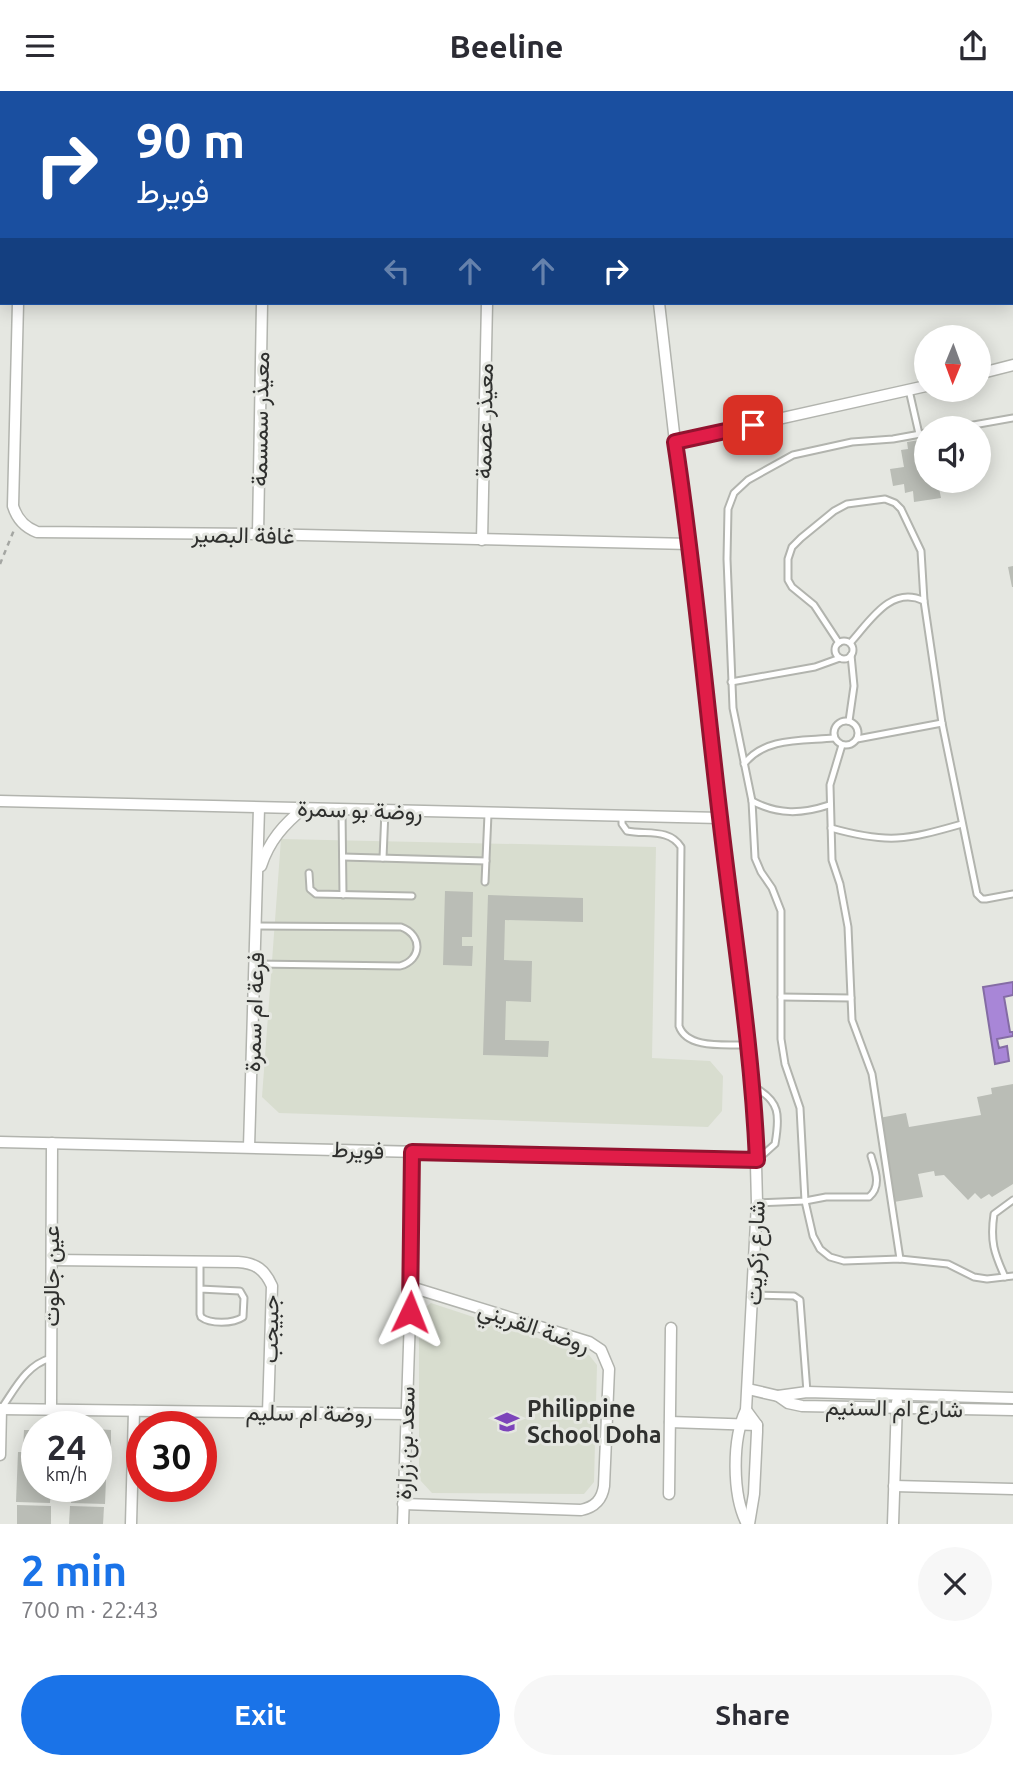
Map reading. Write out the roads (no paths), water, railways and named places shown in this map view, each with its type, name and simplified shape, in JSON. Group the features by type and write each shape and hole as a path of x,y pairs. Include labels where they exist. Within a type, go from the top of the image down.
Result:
{"street":[{"name":"غافة البصير","path":"18,305 13,506 22,523 30,530 45,533 258,534 690,544"},
{"name":"معيذر سمسمة","path":"258,534 262,305"},
{"name":"معيذر عصمة","path":"482,540 487,305"},
{"name":"شارع زكريت","path":"659,305 754,1087 757,1160 754,1295 746,1410 739,1424 738,1499 748,1524"},
{"path":"991,371 1013,365"},
{"path":"675,442 914,389"},
{"name":"روضة بو سمرة","path":"0,801 720,818"},
{"name":"فرعة ام سمرة","path":"249,1147 260,807"},
{"name":"فرعة ام سمرة","path":"257,876 274,837 288,821 304,809"},
{"name":"فويرط","path":"0,1142 757,1160"},
{"name":"عين جالوت","path":"51,1409 52,1143"},
{"name":"سعد بن زرارة","path":"403,1524 411,1287 412,1152"},
{"path":"52,1260 201,1262"},
{"name":"جبيجب","path":"201,1262 249,1262 260,1267 268,1276 272,1286 268,1413"},
{"name":"روضة القريني","path":"403,1504 581,1510 595,1505 600,1500 604,1486 608,1382 605,1355 589,1342 411,1287"},
{"path":"669,1494 671,1328"},
{"name":"شارع ام السنيم","path":"748,1389 778,1396 807,1392 1013,1398"},
{"name":"شارع ام السنيم","path":"778,1396 788,1403 802,1406 1013,1410"},
{"path":"893,1524 897,1396"},
{"path":"0,1455 1,1409"},
{"name":"روضة ام سليم","path":"1,1409 134,1411"},
{"path":"746,1410 757,1425"},
{"name":"روضة ام سليم","path":"217,1412 406,1415"},
{"path":"670,1422 757,1425"},
{"name":"شارع زكريت","path":"748,1524 754,1494 757,1425"},
{"path":"894,1486 1013,1489"},
{"path":"131,1524 132,1502"}],"lane":[{"path":"909,390 917,416"},
{"path":"991,422 1013,418"},
{"path":"914,435 852,442 793,455 748,480 734,493 728,509 727,559 733,708 752,801 755,858 781,911 780,1039 785,1064 800,1108 805,1202 813,1236 820,1249 830,1257 844,1261 900,1259 948,1264 988,1279 1013,1276"},
{"path":"839,643 814,605 792,587 787,569 792,547 834,511 847,504 885,499 901,509 921,551 924,601 942,723 979,897 986,899 1013,894"},
{"path":"851,642 886,603 905,597 924,601"},
{"path":"841,658 835,651 839,643 851,642"},
{"path":"849,721 854,686 851,642"},
{"path":"732,682 815,667 851,655"},
{"path":"834,738 834,727 843,720 849,721 857,728 857,739"},
{"path":"744,764 751,755 771,744 834,738 842,745 848,745 857,739 942,723"},
{"path":"842,745 830,785 833,869 840,884 848,926 852,1020 872,1075 900,1259"},
{"path":"752,801 788,813 808,812 829,805"},
{"path":"342,810 343,895"},
{"path":"383,858 385,811"},
{"path":"485,882 488,814"},
{"path":"622,816 622,824 627,831 665,834 675,839 681,847 679,1026 682,1034 694,1042 749,1045"},
{"path":"831,828 870,838 896,840 919,837 962,824"},
{"path":"343,857 486,860"},
{"path":"309,873 310,889 313,893 412,896"},
{"path":"256,964 400,966 414,959 418,943 415,936 401,927 257,926"},
{"path":"781,997 852,998"},
{"path":"754,1087 772,1100 776,1110 775,1144 757,1160"},
{"path":"757,1203 805,1202 826,1197 869,1197 875,1192 877,1185 871,1156"},
{"path":"1005,1277 992,1246 992,1231 994,1215 1013,1200"},
{"path":"200,1289 240,1291 244,1297 243,1317 236,1321 204,1320 200,1314 200,1289 201,1262"},
{"path":"754,1295 796,1297 800,1300 807,1392"},
{"path":"1,1409 29,1369 40,1361 51,1358"}],"place":[{"name":"Philippine School Doha","path":"507,1422"}]}
